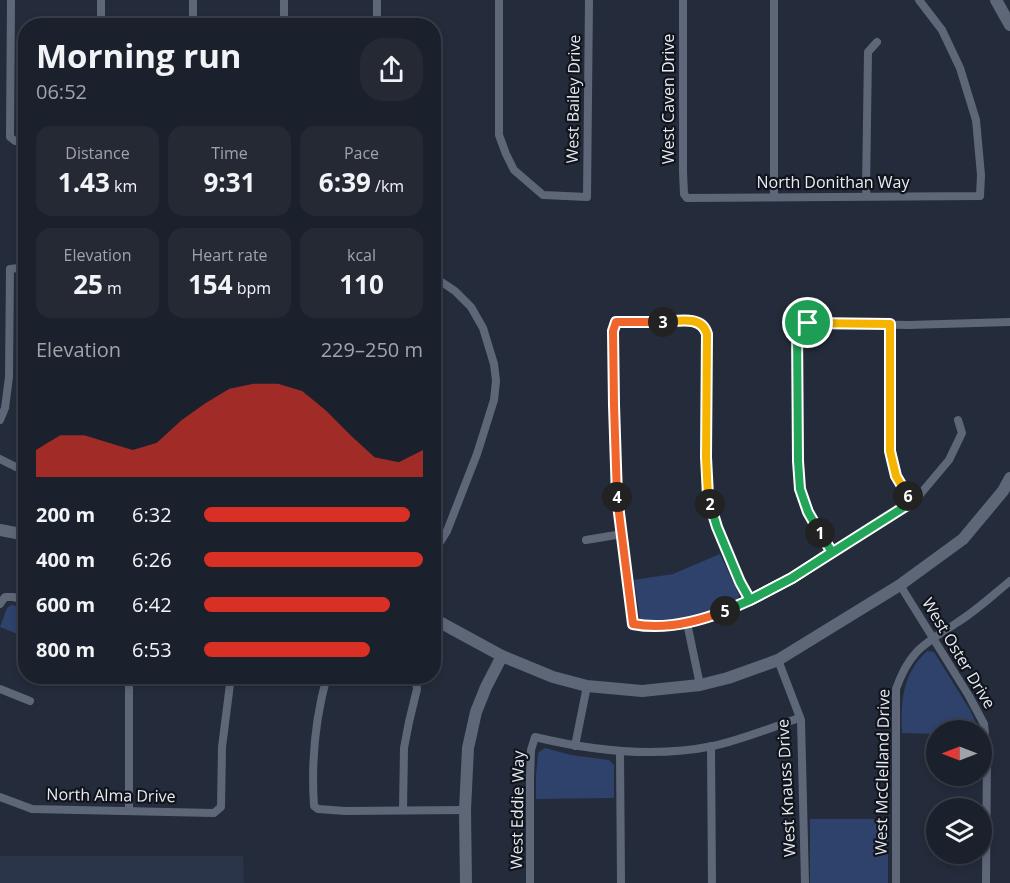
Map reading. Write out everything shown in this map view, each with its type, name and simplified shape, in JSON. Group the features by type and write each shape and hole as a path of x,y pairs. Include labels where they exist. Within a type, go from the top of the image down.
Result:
{"street":[{"path":"11,0 10,137 18,141"},
{"path":"101,0 101,18"},
{"path":"193,0 193,18"},
{"path":"284,0 284,18"},
{"path":"377,0 377,18"},
{"name":"West Bailey Drive","path":"500,0 499,135 506,154 514,170 543,195 587,197 589,0"},
{"name":"West Caven Drive","path":"683,0 683,183 684,194 687,198"},
{"path":"774,0 774,197"},
{"name":"North Donithan Way","path":"687,198 980,196 981,175 976,120 960,68 942,30 919,0"},
{"path":"996,0 1010,25"},
{"path":"867,196 868,51 877,42"},
{"path":"0,420 5,408 9,377 10,269 18,268"},
{"path":"441,282 455,291 471,307 483,328 494,364 496,381 494,400 477,454 447,531 441,540"},
{"path":"750,600 717,527 708,496 707,334 705,327 697,321 616,322 613,331 616,492 633,624 644,626 687,623 717,614 750,600 792,578 917,498 950,460 962,433 958,420"},
{"path":"832,552 808,512 800,489 797,327 802,324 1010,322"},
{"path":"890,324 890,451 896,476 912,502"},
{"path":"0,459 18,468"},
{"path":"441,623 502,656 544,674 587,686 642,691 700,685 728,678 778,660 900,585 963,539 1003,491 1010,478"},
{"path":"0,530 18,534"},
{"path":"586,540 622,534"},
{"name":"West Oster Drive","path":"900,585 984,724 987,755 986,883"},
{"name":"West McClelland Drive","path":"896,883 896,689 902,673 914,653 1008,586"},
{"path":"2,600 18,598"},
{"path":"687,623 700,685"},
{"path":"466,883 466,762 470,733 476,711 502,656"},
{"name":"West Knauss Drive","path":"778,660 800,718 805,883"},
{"path":"129,684 129,810"},
{"name":"North Alma Drive","path":"0,797 32,809 214,813 221,807 222,747 230,684"},
{"path":"325,684 315,729 314,806 318,809 345,811 465,810"},
{"path":"403,810 404,748 416,684"},
{"path":"587,686 575,746 592,749 675,750 711,746 741,739 800,718"},
{"path":"0,689 30,701"},
{"name":"West Eddie Way","path":"530,883 530,777 531,750 535,737 575,746"},
{"path":"711,746 712,883"},
{"path":"620,751 621,883"}],"shaded area":[{"path":"720,554 739,595 737,602 673,620 660,622 640,619 634,580 673,574"},
{"path":"11,605 18,606 18,634 0,627 7,608"},
{"path":"927,651 934,652 975,720 926,720 926,734 902,733 905,689 912,669"},
{"path":"545,748 571,755 609,760 614,765 614,798 536,799 538,754"},
{"path":"810,819 888,819 888,883 810,883"},
{"path":"0,856 243,856 244,883 0,883"}],"route":[{"path":"808,323 797,327 800,489 808,512 832,552 792,578 750,600 717,527 708,496 707,334 705,327 697,321 616,322 613,331 616,492 633,624 644,626 687,623 717,614 750,600 792,578 912,502 896,476 890,451 890,324 808,323"}]}
